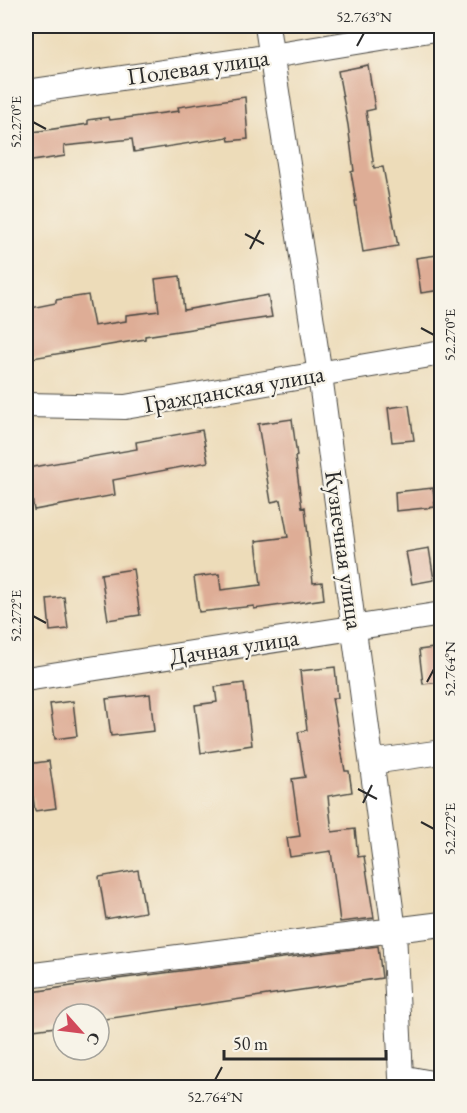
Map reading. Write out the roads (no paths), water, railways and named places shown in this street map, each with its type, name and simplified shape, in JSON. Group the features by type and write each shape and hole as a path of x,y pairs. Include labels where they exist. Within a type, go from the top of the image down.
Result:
{"street":[{"name":"Кузнечная улица","path":"267,26 320,375 394,931 395,1082"},
{"name":"Полевая улица","path":"26,92 272,56 441,28"},
{"name":"Гражданская улица","path":"26,405 125,408 441,353"},
{"name":"Дачная улица","path":"26,679 441,614"},
{"path":"372,762 441,752"},
{"path":"26,976 441,924"},
{"path":"395,1082 441,1085"}]}
